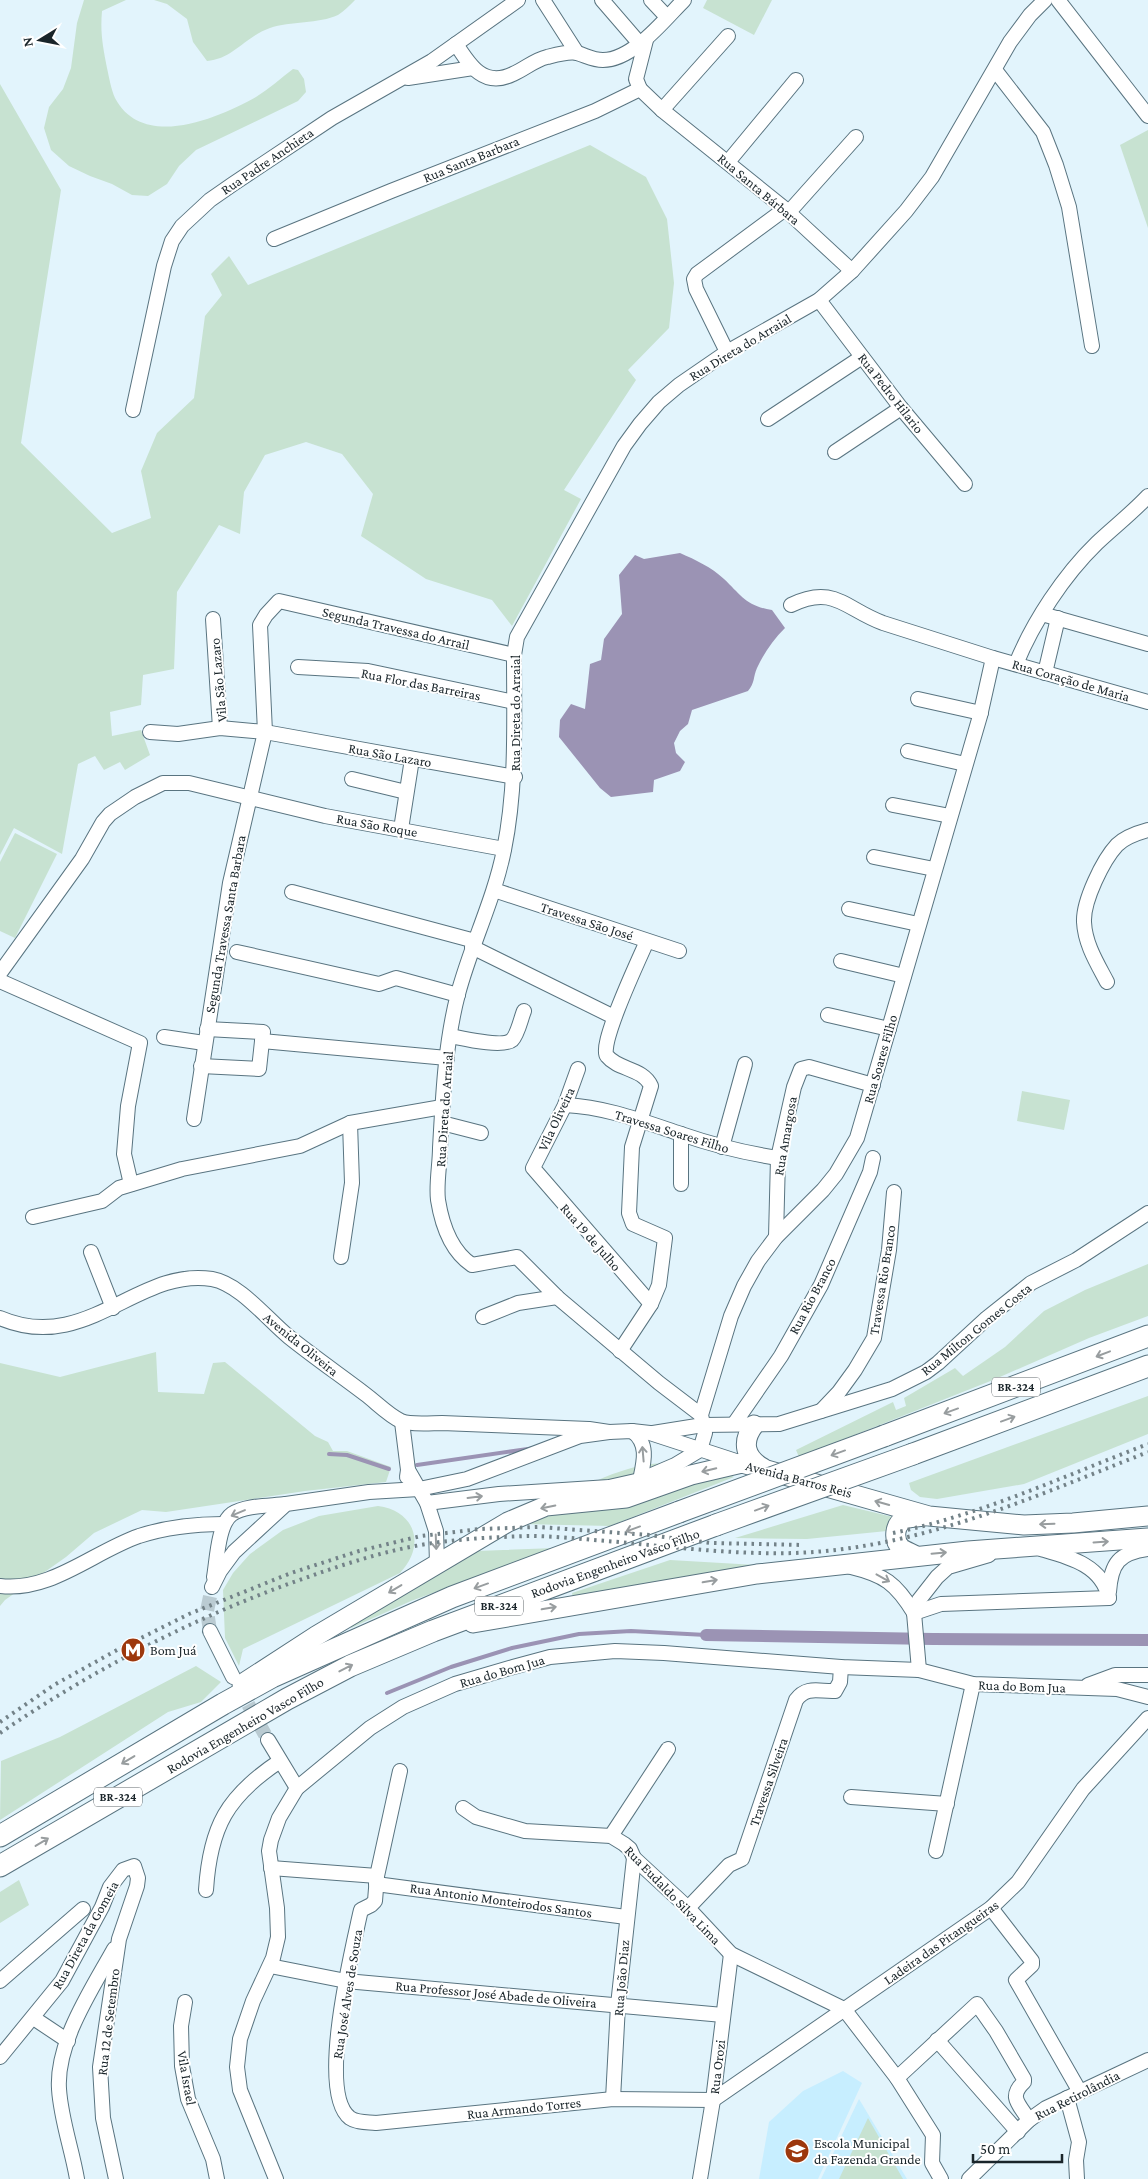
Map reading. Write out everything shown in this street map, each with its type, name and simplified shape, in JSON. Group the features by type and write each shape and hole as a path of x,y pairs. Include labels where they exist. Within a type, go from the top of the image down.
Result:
{"highway":[{"name":"Rodovia Engenheiro Vasco Filho","path":"0,1836 272,1677 374,1630 452,1597 1148,1336"},
{"name":"Rodovia Engenheiro Vasco Filho","path":"0,1866 287,1699 350,1666 433,1630 1148,1366"}],"main road":[{"path":"754,1426 746,1442 748,1453 753,1463 767,1470"},
{"name":"Avenida Barros Reis","path":"170,1735 263,1670 437,1563 508,1522 546,1506 626,1498 691,1474 742,1462 929,1516 1024,1524 1073,1523 1148,1516"},
{"path":"916,1556 898,1544 896,1537 898,1525 903,1520 929,1516"},
{"path":"433,1630 538,1610 757,1574 916,1556 1148,1538"}],"street":[{"name":"Rua Padre Anchieta","path":"134,410 164,266 172,241 182,226 210,200 241,179 332,118 456,44 518,0"},
{"path":"543,0 577,53 588,59 605,60 643,42 684,0"},
{"path":"602,0 643,42"},
{"path":"651,0 667,17"},
{"name":"Rua Direta do Arraial","path":"702,1420 557,1297 517,1257 472,1265 462,1259 454,1248 448,1234 438,1199 442,1107 450,1036 458,995 494,890 504,849 515,777 514,655 517,637 624,446 640,424 659,402 679,385 727,352 819,300 852,271 906,211 932,177 1010,42 1030,15 1045,0"},
{"path":"1058,0 1148,116"},
{"path":"643,42 636,79 640,89 662,110 728,36"},
{"path":"456,44 477,73 487,78 511,76 546,57 577,53"},
{"path":"400,79 473,68"},
{"path":"995,70 1043,132 1056,165 1069,207 1092,346"},
{"path":"728,162 796,80"},
{"name":"Rua Santa Barbara","path":"274,239 595,111 640,89"},
{"name":"Rua Santa Bárbara","path":"662,110 787,211 852,271"},
{"path":"727,352 696,289 694,279 697,274 787,211 856,137"},
{"name":"Rua Pedro Hilario","path":"819,300 901,408 965,484"},
{"path":"768,419 862,357"},
{"path":"835,452 901,408"},
{"path":"1016,664 1032,626 1067,579 1096,544 1130,515 1148,496"},
{"name":"Rua Coração de Maria","path":"791,605 815,596 827,596 838,599 867,617 993,658 1148,702"},
{"name":"Segunda Travessa do Arrail","path":"279,601 514,655"},
{"name":"Segunda Travessa Santa Barbara","path":"194,1118 230,883 265,732 260,625 266,615 279,601"},
{"path":"1042,614 1148,644"},
{"name":"Vila São Lazaro","path":"213,618 220,728 265,732"},
{"path":"1045,673 1058,618"},
{"name":"Rua Soares Filho","path":"700,1450 705,1433 702,1420 731,1316 744,1286 758,1261 776,1237 823,1190 846,1160 857,1138 981,713 993,658"},
{"name":"Rua Flor das Barreiras","path":"298,667 368,671 514,702"},
{"path":"918,699 981,713"},
{"path":"150,732 178,734 220,728"},
{"name":"Rua São Lazaro","path":"265,732 412,760 515,777"},
{"path":"908,751 965,764"},
{"path":"401,829 412,760"},
{"path":"352,779 406,792"},
{"name":"Rua São Roque","path":"0,973 82,859 103,822 110,814 135,797 163,784 189,783 325,816 504,849"},
{"path":"893,805 950,816"},
{"path":"1107,982 1087,943 1084,920 1087,901 1103,865 1118,845 1133,835 1148,830"},
{"path":"874,856 934,869"},
{"name":"Travessa São José","path":"494,890 679,951"},
{"path":"292,892 474,944 614,1017"},
{"path":"849,909 918,924"},
{"path":"620,1351 651,1304 659,1285 665,1238 638,1227 633,1224 630,1218 629,1182 632,1147 650,1083 635,1071 605,1054 605,1046 614,1017 647,941"},
{"path":"237,952 379,984 396,978 458,995"},
{"path":"841,961 904,976"},
{"path":"0,981 140,1043 128,1106 124,1154 131,1184"},
{"path":"450,1036 496,1043 508,1042 513,1038 524,1010"},
{"path":"828,1015 889,1029"},
{"path":"202,1066 258,1069 262,1036"},
{"path":"164,1037 262,1036 447,1058"},
{"path":"722,1146 744,1064"},
{"name":"Rua Amargosa","path":"776,1237 778,1158 794,1086 802,1068 809,1067 873,1085"},
{"name":"Vila Oliveira","path":"533,1168 565,1105 578,1069"},
{"name":"Travessa Soares Filho","path":"565,1105 593,1108 639,1120 748,1154 778,1158"},
{"path":"33,1217 102,1200 119,1188 182,1169 300,1146 350,1123 442,1107"},
{"path":"341,1257 352,1183 350,1123"},
{"path":"442,1123 481,1133"},
{"path":"681,1134 681,1184"},
{"name":"Rua Rio Branco","path":"734,1424 781,1356 821,1285 870,1172 873,1158"},
{"name":"Rua 19 de Julho","path":"533,1168 651,1304"},
{"name":"Travessa Rio Branco","path":"821,1412 839,1392 874,1338 889,1250 894,1192"},
{"name":"Rua Milton Gomes Costa","path":"702,1420 754,1426 780,1424 892,1388 926,1372 1009,1299 1031,1283 1076,1260 1148,1213"},
{"path":"91,1252 113,1308"},
{"name":"Avenida Oliveira","path":"0,1318 26,1327 45,1328 86,1319 146,1291 181,1279 221,1281 233,1287 290,1338 402,1422"},
{"path":"483,1318 518,1303 557,1297"},
{"path":"650,1433 702,1420"},
{"path":"404,1490 408,1470 402,1422 589,1429 609,1432"},
{"path":"632,1431 639,1436 644,1447 645,1460 640,1480"},
{"path":"286,1504 234,1552 213,1585 223,1524 232,1514 246,1509 368,1492 419,1489 467,1480 580,1436 609,1432 632,1431 650,1433 742,1462"},
{"path":"427,1503 499,1494 609,1487 640,1480 674,1465 700,1450"},
{"path":"408,1470 427,1503 436,1531 437,1563"},
{"path":"0,1586 14,1587 40,1583 139,1536 187,1524 223,1524"},
{"path":"1035,1547 1069,1557 1087,1567 1101,1578 1109,1598"},
{"path":"919,1670 914,1620 919,1600 948,1567 1009,1549"},
{"path":"1109,1598 1110,1576 1115,1564 1127,1553 1148,1549"},
{"path":"839,1564 871,1572 893,1584 914,1620"},
{"path":"914,1620 941,1604 1109,1598"},
{"path":"210,1631 233,1677"},
{"name":"Rua do Bom Jua","path":"276,2179 240,2090 237,2067 240,2039 253,2000 270,1966 276,1949 279,1922 269,1851 274,1829 297,1788 370,1728 403,1707 456,1684 550,1657 615,1651 841,1667 919,1670 973,1684 1117,1689 1148,1697"},
{"name":"Travessa Silveira","path":"688,1908 729,1865 742,1859 796,1700 806,1691 816,1689 835,1692 840,1682 841,1667"},
{"path":"1082,1688 1115,1675 1148,1675"},
{"path":"936,1851 973,1684"},
{"name":"Ladeira das Pitangueiras","path":"713,2100 991,1908 1018,1882 1083,1789 1148,1718"},
{"path":"268,1740 297,1788"},
{"path":"611,1836 668,1749"},
{"path":"206,1890 211,1847 218,1827 231,1806 246,1788 280,1761"},
{"name":"Rua José Alves de Souza","path":"342,2107 336,2083 336,2063 346,1981 360,1914 362,1910 371,1906 375,1901 377,1880 400,1771"},
{"path":"851,1797 947,1804"},
{"name":"Rua Eudaldo Silva Lima","path":"463,1808 476,1817 525,1831 611,1836 624,1844 634,1858 688,1908 731,1954 844,2009"},
{"name":"Rua João Diaz","path":"613,2099 618,2005 626,1917 634,1858"},
{"name":"Rua Direta da Gomeia","path":"0,2057 62,1981 102,1907 110,1887 123,1870 132,1865 136,1867"},
{"name":"Rua 12 de Setembro","path":"116,2179 103,2118 100,2067 119,1938 135,1896 138,1878 136,1867"},
{"name":"Rua Antonio Monteirodos Santos","path":"271,1868 377,1880 626,1917"},
{"path":"991,1908 1032,1962 1032,1965 1016,1980 1080,2092"},
{"path":"0,1980 83,1909"},
{"path":"77,2179 61,2109 59,2087 62,2062 68,2041 81,2010 119,1938"},
{"name":"Rua Orozi","path":"700,2179 713,2100 731,1954"},
{"name":"Rua Professor José Abade de Oliveira","path":"270,1966 346,1981 723,2015"},
{"name":"Vila Israel","path":"185,2002 181,2026 182,2066 190,2105 204,2132 214,2159 217,2179"},
{"path":"897,2078 977,2004 996,2031 1024,2079 1015,2094 1028,2120"},
{"path":"844,2009 897,2078 933,2135 932,2163 941,2179"},
{"path":"38,2021 68,2041"},
{"path":"937,2040 1018,2132"},
{"name":"Rua Retirolândia","path":"969,2179 1028,2120 1067,2098 1148,2060"},
{"path":"1067,2098 1079,2142 1076,2160 1077,2179"},
{"name":"Rua Armando Torres","path":"342,2107 350,2118 359,2122 376,2123 613,2099 713,2100"}],"shaded area":[{"path":"680,553 714,571 750,603 772,610 785,628 763,657 748,691 692,710 688,724 680,731 674,743 676,753 685,762 680,771 654,780 653,792 611,797 600,788 559,737 560,720 571,704 585,709 590,664 601,660 604,639 622,614 619,575 635,555 644,559"},
{"name":"Escola Municipal da Fazenda Grande","path":"843,2071 862,2083 818,2179 759,2179 769,2122 803,2091"},
{"path":"859,2099 907,2179 821,2179"}],"green space":[{"path":"84,0 126,0 102,11 103,47 115,98 128,114 144,123 162,127 202,121 256,97 293,69 298,70 304,79 306,92 298,101 196,150 179,166 167,184 148,196 132,195 112,184 69,166 51,150 44,128 49,107 63,89 71,68 77,23"},
{"path":"154,0 355,0 338,15 322,20 286,24 270,28 254,36 232,52 207,61 193,42 187,19 167,4"},
{"path":"707,0 772,0 754,35 703,8"},
{"path":"0,84 61,190 21,443 112,533 151,518 141,471 157,433 194,398 205,316 222,295 211,274 229,256 248,285 590,145 646,177 667,219 674,283 669,328 628,370 636,380 564,490 581,499 512,626 492,600 426,579 361,536 373,494 342,454 306,442 265,455 244,492 240,534 219,525 177,592 174,669 143,675 141,705 110,712 112,736 141,730 150,755 125,770 120,762 104,770 95,756 78,764 62,854 14,828 0,855"},
{"path":"1148,130 1148,228 1120,145"},
{"path":"15,833 57,854 15,938 0,931 0,862"},
{"path":"1022,1091 1070,1100 1064,1130 1017,1121"},
{"path":"1148,1264 1148,1316 1089,1338 993,1380 799,1457 796,1450 893,1402 896,1410 906,1406 904,1398 955,1368 963,1376 1005,1347 1044,1311 1085,1290"},
{"path":"156,1352 158,1392 204,1394 213,1363 225,1362 315,1436 328,1442 333,1451 347,1451 391,1467 386,1482 305,1491 166,1512 142,1510 94,1533 66,1557 5,1600 0,1606 0,1363 60,1377"},
{"path":"1148,1396 1148,1434 1024,1484 937,1499 920,1497 911,1490 909,1483"},
{"path":"674,1462 714,1466 734,1477 610,1526 521,1524 562,1499 605,1477 649,1464"},
{"path":"843,1505 893,1517 887,1531 807,1539 735,1538"},
{"path":"378,1506 391,1509 401,1515 409,1522 413,1531 413,1552 408,1563 400,1573 243,1649 239,1666 225,1638 223,1590 233,1573 250,1554 283,1530 319,1516"},
{"path":"555,1548 411,1601 351,1628 352,1623 477,1551"},
{"path":"670,1560 756,1565 573,1598 572,1593"},
{"path":"196,1666 221,1682 201,1702 168,1712 0,1820 1,1761 60,1737"},
{"path":"19,1880 29,1905 0,1923 0,1892"},
{"path":"868,2118 903,2179 839,2179"}],"waterway":[{"path":"417,1465 535,1448"},
{"path":"329,1454 347,1455 389,1469"},
{"path":"387,1693 451,1667 512,1648 579,1634 631,1631 706,1635"},
{"path":"706,1635 1148,1640"}],"tunnel":[{"path":"210,1631 207,1611 212,1587"},
{"path":"238,1686 268,1740"}],"railway":[{"path":"893,1533 958,1516 990,1505 1148,1444"},
{"path":"0,1733 36,1709 111,1665 188,1626 267,1592 359,1560 395,1550 458,1540 527,1536 744,1553 794,1553 840,1549 886,1542 975,1518 1148,1452"},
{"path":"0,1722 54,1685 117,1650 189,1614 291,1573 359,1551 421,1536 480,1529 538,1527 649,1535 711,1543 804,1545"}],"place":[{"name":"Bom Juá","path":"133,1650"},
{"name":"Escola Municipal da Fazenda Grande","path":"797,2151"}]}
